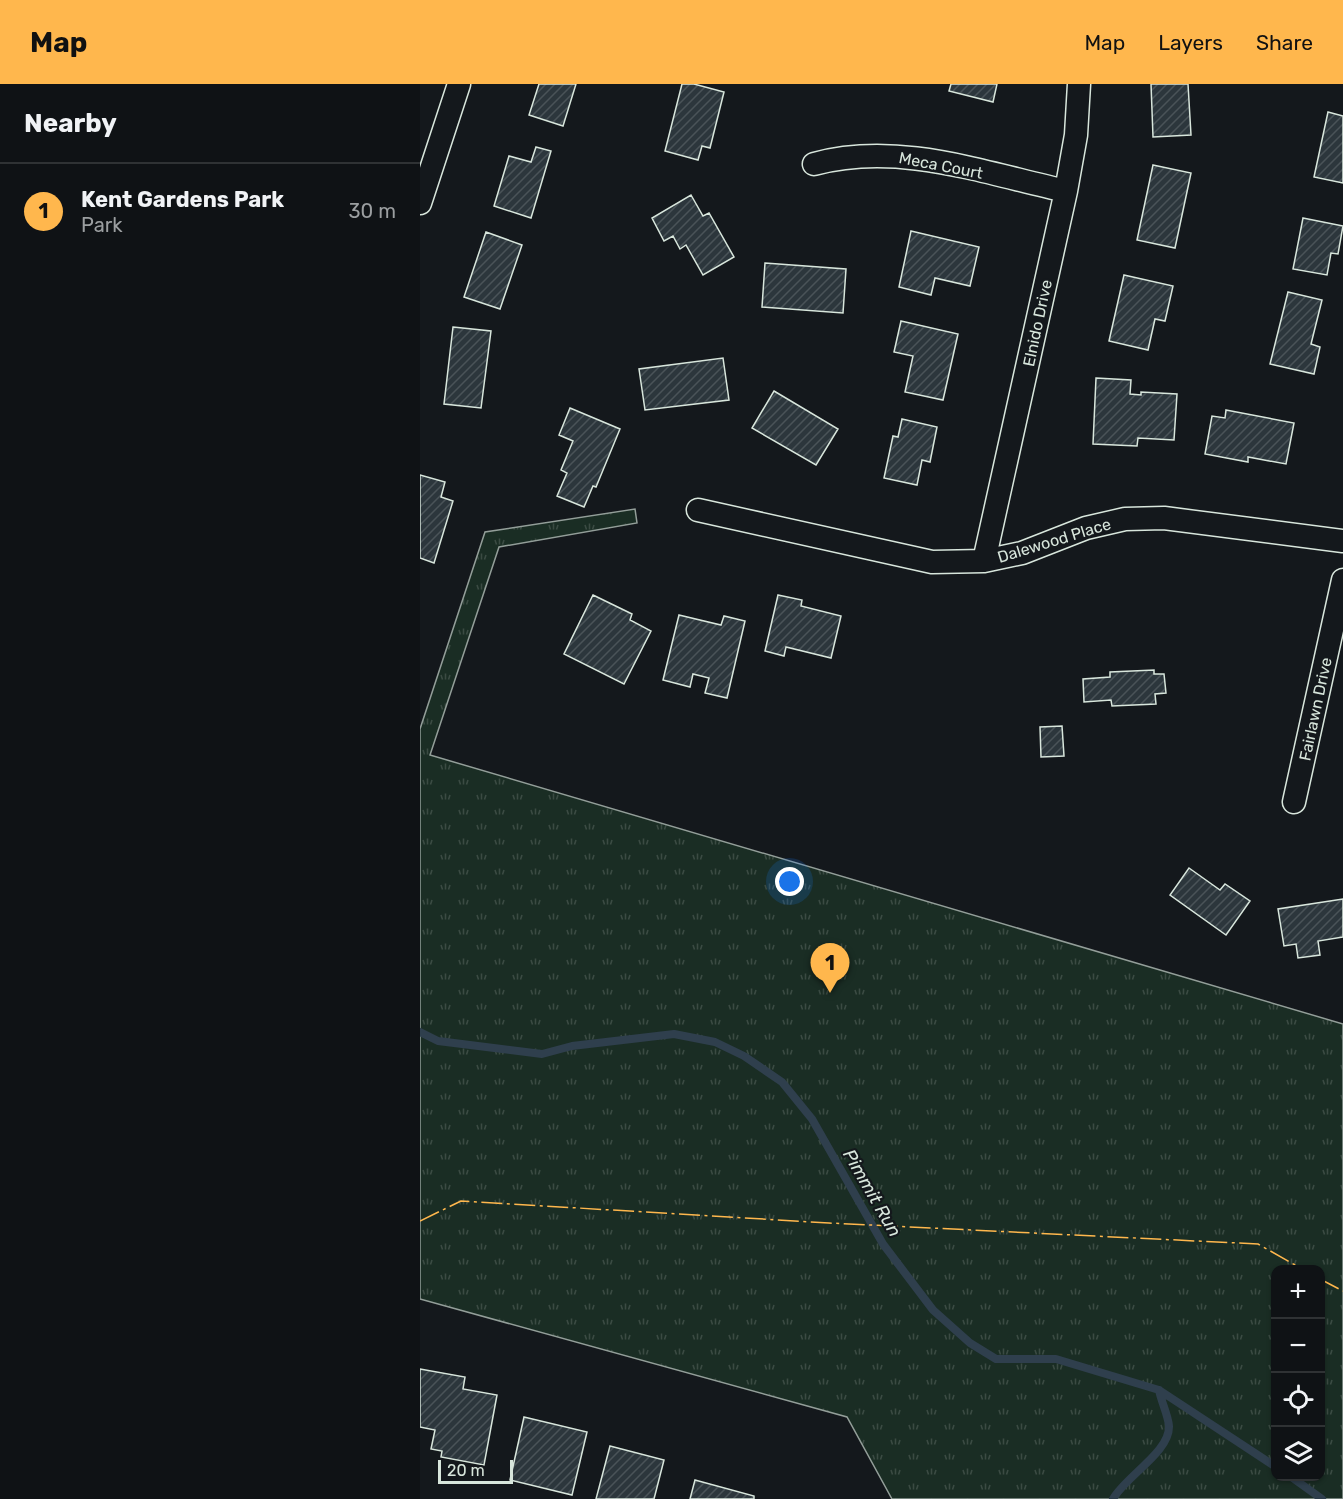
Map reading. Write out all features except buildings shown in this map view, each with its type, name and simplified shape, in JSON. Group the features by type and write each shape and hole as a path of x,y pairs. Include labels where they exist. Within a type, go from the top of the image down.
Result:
{"street":[{"path":"420,203 459,84"},
{"name":"Elnido Drive","path":"984,561 1066,191 1076,135 1079,84"},
{"name":"Meca Court","path":"814,164 867,154 905,155 1066,191"},
{"name":"Dalewood Place","path":"698,510 932,562 984,561 1022,553 1086,528 1125,519 1164,518 1343,541"},
{"name":"Fairlawn Drive","path":"1294,802 1343,580"}],"green space":[{"path":"635,509 637,523 499,547 430,755 1343,1024 1343,1499 892,1499 847,1417 420,1299 420,729 485,532"}],"waterway":[{"name":"Pimmit Run","path":"420,1032 438,1041 542,1054 572,1046 674,1034 715,1042 744,1056 782,1082 812,1119 883,1244 933,1310 970,1343 996,1359 1056,1359 1159,1390 1271,1464"},
{"path":"1113,1499 1155,1454 1167,1436 1169,1426 1159,1390"},
{"name":"Pimmit Run","path":"1297,1481 1322,1499"}],"power":[{"path":"420,1221 461,1201 829,1223 1258,1244 1295,1265"},
{"path":"1325,1282 1343,1291"}],"place":[{"name":"Kent Gardens Park","path":"830,993"}]}
